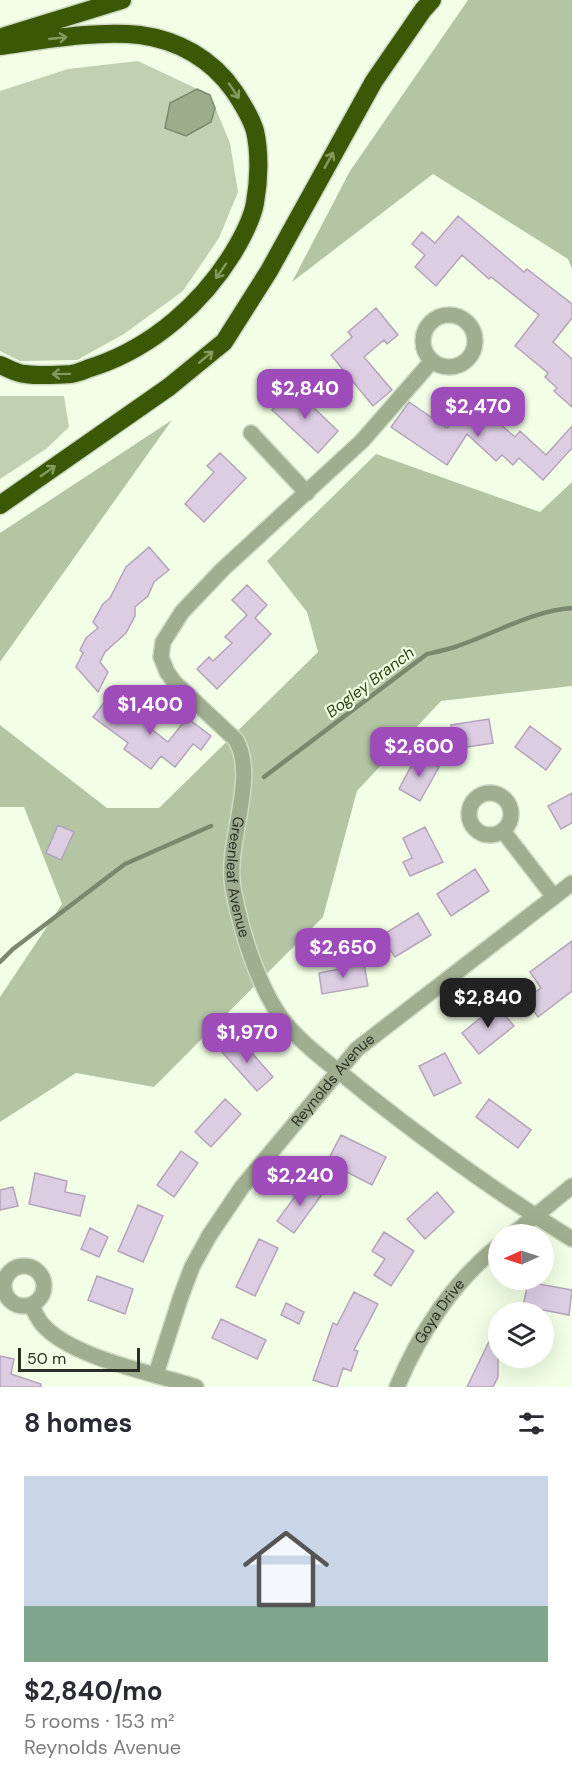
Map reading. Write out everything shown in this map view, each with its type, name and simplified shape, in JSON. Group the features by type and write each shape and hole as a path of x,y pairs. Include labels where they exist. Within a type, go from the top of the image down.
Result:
{"highway":[{"path":"0,38 122,0"},
{"path":"0,505 169,387 224,342 269,271 374,81 432,0"},
{"path":"0,46 62,37 102,35 140,35 172,42 202,57 225,78 243,104 255,130 259,168 255,205 242,238 219,275 188,310 159,333 117,359 73,374 24,375 0,365"}],"street":[{"name":"Greenleaf Avenue","path":"432,361 362,441 223,569 182,612 163,642 161,657 167,672 175,683 236,740 240,748 245,771 231,870 240,918 263,985 275,1008 299,1037 424,1139 572,1239"},
{"path":"251,433 307,493"},
{"path":"503,831 554,897"},
{"name":"Reynolds Avenue","path":"156,1374 180,1299 192,1268 209,1236 242,1187 357,1049 572,883"},
{"path":"525,1224 572,1186"},
{"name":"Goya Drive","path":"397,1387 419,1342 447,1298 488,1254"},
{"path":"31,1305 43,1325 62,1341 127,1368 156,1374 196,1387"}],"shaded area":[{"path":"468,0 572,0 572,269 568,259 433,174 292,282 350,171"},
{"path":"138,61 210,95 230,143 238,192 219,238 183,291 124,334 77,360 20,361 0,351 0,91 68,69"},
{"path":"197,89 210,95 215,108 211,122 186,136 165,128 170,103"},
{"path":"0,396 64,396 69,427 46,449 0,479"},
{"path":"172,420 0,662 0,533"},
{"path":"376,454 540,512 572,482 572,686 441,701 357,791 323,917 154,1087 76,1073 0,1122 0,997 62,904 24,807 0,807 0,725 107,808 159,808 318,652 307,612 267,561"}],"building":[{"path":"458,216 524,272 527,269 572,304 572,318 553,342 572,359 572,407 554,391 557,388 545,377 548,373 515,346 539,315 491,277 489,279 462,255 436,286 415,267 425,255 412,244 422,232 435,243"},
{"path":"376,308 398,335 387,344 384,340 364,357 392,390 373,406 331,355 352,337 348,332"},
{"path":"293,388 338,431 318,453 272,410"},
{"path":"465,400 515,437 520,431 546,455 572,426 572,448 543,480 519,458 513,465 502,455 496,461 467,434 447,465 391,427 409,402 447,428"},
{"path":"220,453 246,478 204,522 185,504 214,472 207,466"},
{"path":"149,547 169,570 154,582 148,596 135,607 135,616 126,633 105,652 100,662 108,672 98,692 76,667 83,653 80,650 86,638 98,628 93,622 103,604 110,598 126,567"},
{"path":"247,585 267,605 255,618 271,634 217,689 197,669 209,657 213,661 232,643 225,637 247,615 232,600"},
{"path":"109,696 168,742 187,718 211,736 201,750 193,744 175,767 161,756 151,769 124,749 128,743 93,717"},
{"path":"489,719 493,743 454,749 451,725"},
{"path":"530,726 561,749 546,770 515,747"},
{"path":"417,755 439,767 420,801 399,789"},
{"path":"572,793 572,823 561,829 548,806"},
{"path":"58,825 74,832 61,860 46,853"},
{"path":"425,827 443,862 410,876 403,862 412,858 403,838"},
{"path":"475,869 489,891 451,916 437,894"},
{"path":"418,913 431,935 395,957 381,936"},
{"path":"572,941 572,991 538,1017 525,999 541,988 530,972"},
{"path":"364,964 368,986 322,994 319,973"},
{"path":"496,1005 514,1026 479,1054 462,1033"},
{"path":"238,1037 273,1077 257,1091 222,1052"},
{"path":"445,1053 461,1083 434,1096 419,1066"},
{"path":"225,1099 241,1114 211,1147 195,1132"},
{"path":"489,1099 531,1130 518,1148 476,1117"},
{"path":"341,1135 386,1157 372,1185 327,1162"},
{"path":"181,1151 198,1163 174,1197 157,1185"},
{"path":"35,1173 67,1181 65,1192 85,1196 80,1216 29,1204"},
{"path":"307,1180 323,1193 294,1233 277,1221"},
{"path":"13,1187 18,1206 0,1210 0,1190"},
{"path":"437,1192 454,1212 425,1239 407,1219"},
{"path":"138,1205 163,1216 143,1262 118,1251"},
{"path":"90,1228 108,1237 99,1257 81,1249"},
{"path":"384,1232 414,1251 391,1286 374,1275 385,1259 372,1251"},
{"path":"259,1239 278,1248 255,1296 236,1287"},
{"path":"97,1276 133,1289 125,1314 88,1300"},
{"path":"554,1287 572,1290 569,1315 554,1312 554,1302 524,1302 526,1290 554,1290"},
{"path":"354,1292 378,1304 354,1350 358,1351 351,1371 343,1368 337,1387 313,1380 333,1323 337,1325"},
{"path":"286,1303 304,1312 299,1324 281,1315"},
{"path":"221,1319 266,1340 257,1359 212,1338"},
{"path":"488,1344 488,1368 498,1368 498,1377 493,1387 467,1387"},
{"path":"0,1356 14,1359 11,1374 41,1384 41,1387 0,1387"}],"waterway":[{"name":"Bogley Branch","path":"264,777 427,654 470,642 542,614 572,608"},
{"name":"Bogley Branch","path":"0,962 13,949 125,864 211,826"}]}
